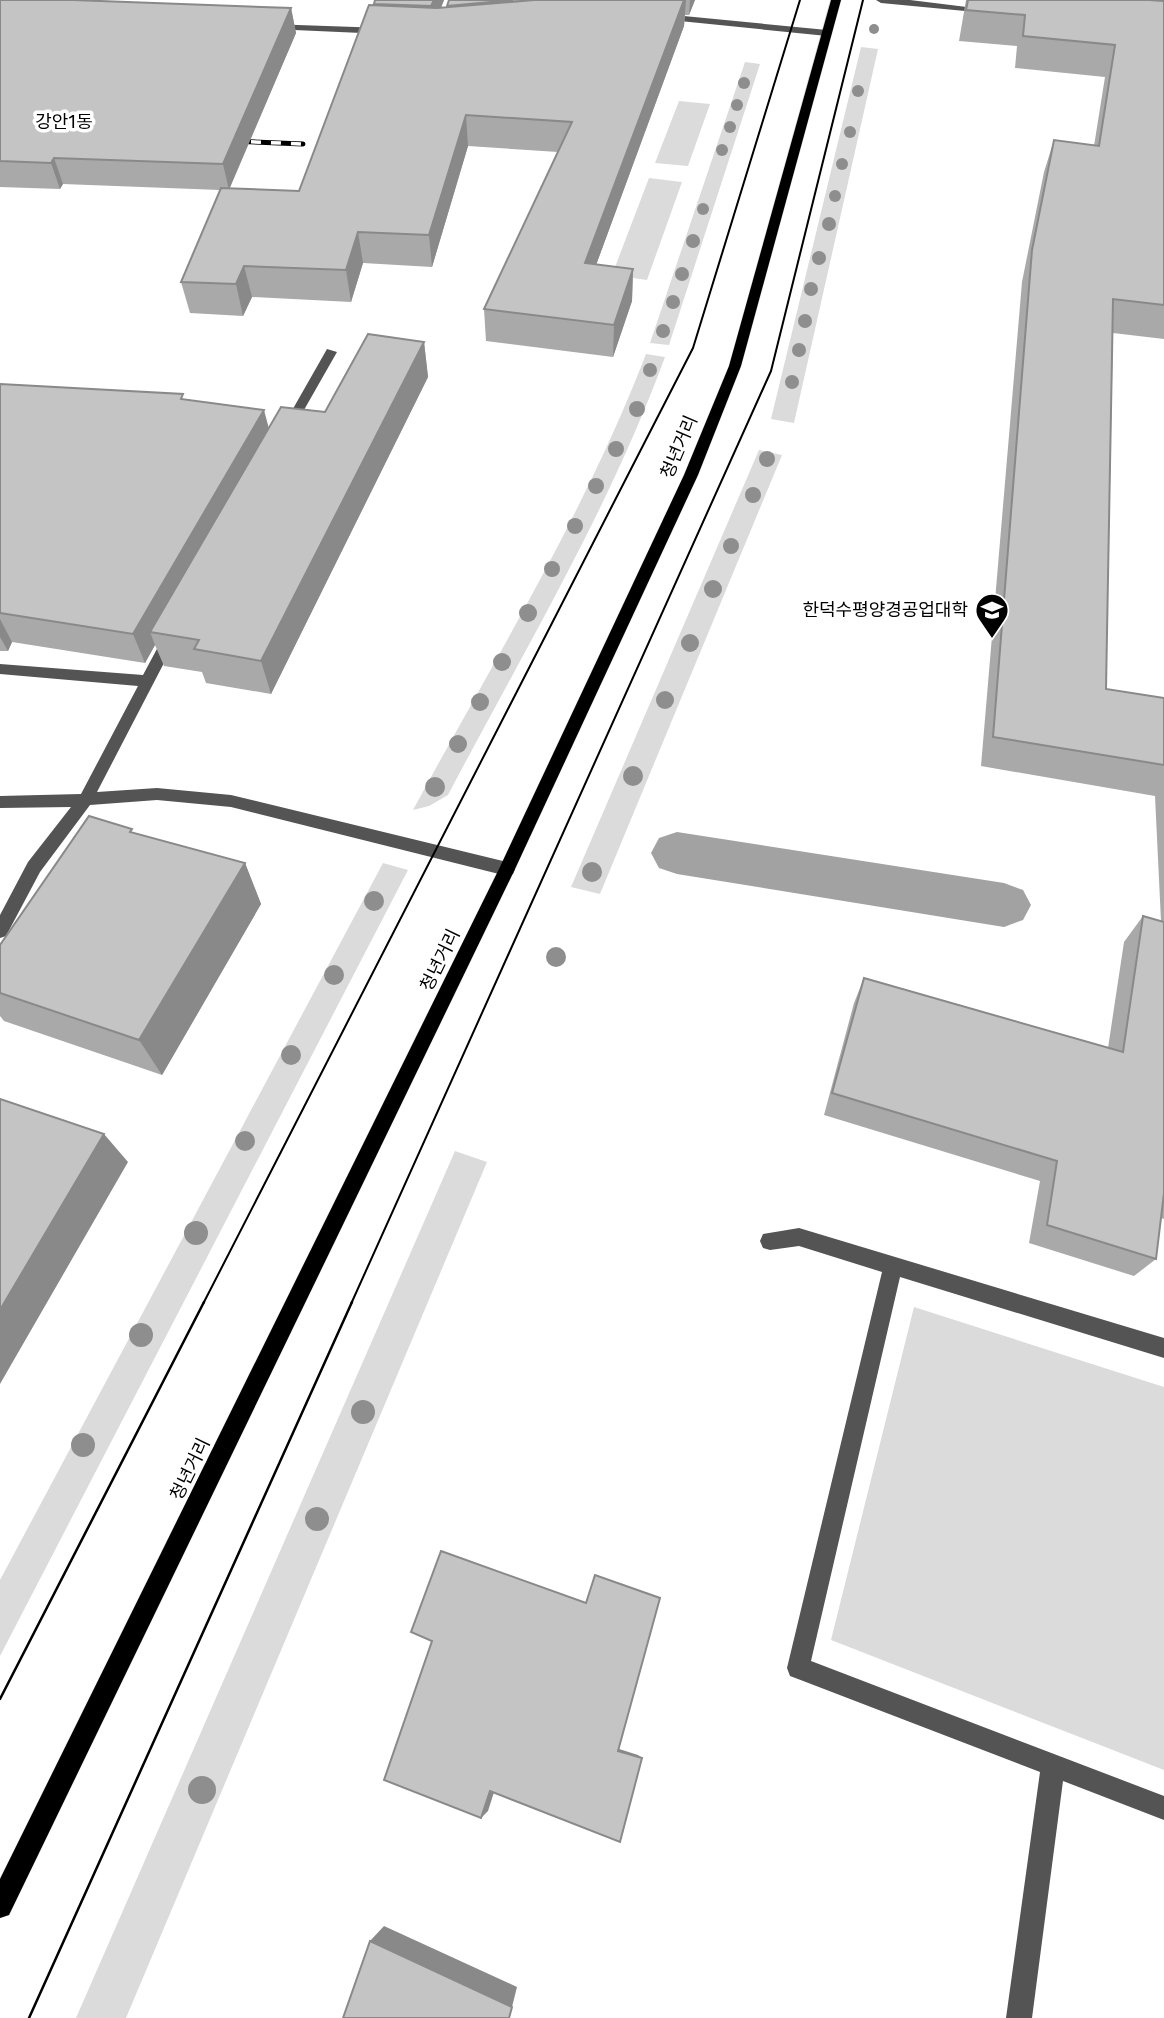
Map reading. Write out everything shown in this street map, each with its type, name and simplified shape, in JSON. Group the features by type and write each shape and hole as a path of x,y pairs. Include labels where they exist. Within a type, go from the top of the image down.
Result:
{"main road":[{"name":"청년거리","path":"0,1906 507,869 686,487 734,366 836,0"}],"street":[{"path":"881,0 1003,12"},
{"path":"650,16 827,33"},
{"path":"258,25 391,31"},
{"path":"278,446 331,352"},
{"path":"0,930 34,867 87,797 120,736 145,681 178,623"},
{"path":"0,669 145,681"},
{"path":"0,802 36,803 87,797 157,794 231,801 507,869"},
{"path":"769,1241 799,1237 1164,1348"},
{"path":"893,1266 798,1668 1164,1808"},
{"path":"1019,2018 1053,1765"}],"shaded area":[{"path":"861,47 878,49 794,423 771,419"},
{"path":"745,62 760,64 669,345 650,343"},
{"path":"679,101 710,104 688,166 655,163"},
{"path":"649,178 682,182 647,280 612,275"},
{"path":"646,354 665,357 618,470 564,580 448,795 429,806 413,810 567,529 622,413"},
{"path":"759,450 782,455 600,894 571,887"},
{"path":"383,863 408,870 0,1656 0,1580"},
{"path":"455,1151 487,1162 126,2018 76,2018"},
{"path":"914,1307 1164,1387 1164,1770 831,1640"}],"building":[{"path":"0,0 291,8 223,164 54,158 51,163 0,161"},
{"path":"375,0 434,0 431,6 374,4"},
{"path":"449,0 513,0 447,6"},
{"path":"534,0 684,0 585,263 633,269 614,325 484,309 572,122 466,115 429,235 358,232 346,270 244,266 236,284 181,282 221,188 299,191 369,5 437,8"},
{"path":"968,0 1164,1 1164,305 1113,299 1106,689 1164,698 1164,765 993,737 1032,250 1054,140 1099,146 1115,45 1023,36 1025,15 966,10"},
{"path":"368,334 424,342 261,661 194,649 199,640 150,632 281,407 325,412"},
{"path":"0,384 183,394 181,399 264,410 133,634 0,613"},
{"path":"89,816 132,829 130,832 245,863 139,1040 0,993 0,945"},
{"path":"1143,916 1164,922 1164,1193 1156,1259 1047,1225 1057,1161 832,1093 864,978 1123,1052"},
{"path":"0,1099 104,1134 0,1310"},
{"path":"441,1551 586,1603 595,1575 660,1598 618,1751 642,1758 620,1842 490,1791 481,1818 384,1780 432,1641 411,1632"},
{"path":"370,1941 512,2007 509,2018 343,2018"}],"waterway":[{"path":"677,853 1004,905"}],"tram line":[{"path":"203,1304 693,348 800,0"},
{"path":"351,1304 771,371 863,0"},
{"path":"0,1699 204,1302"},
{"path":"29,2018 352,1302"}],"railway":[{"path":"231,141 303,144"}],"place":[{"name":"한덕수평양경공업대학","path":"992,640"}],"district":[{"name":"강안1동","path":"64,122"}]}
